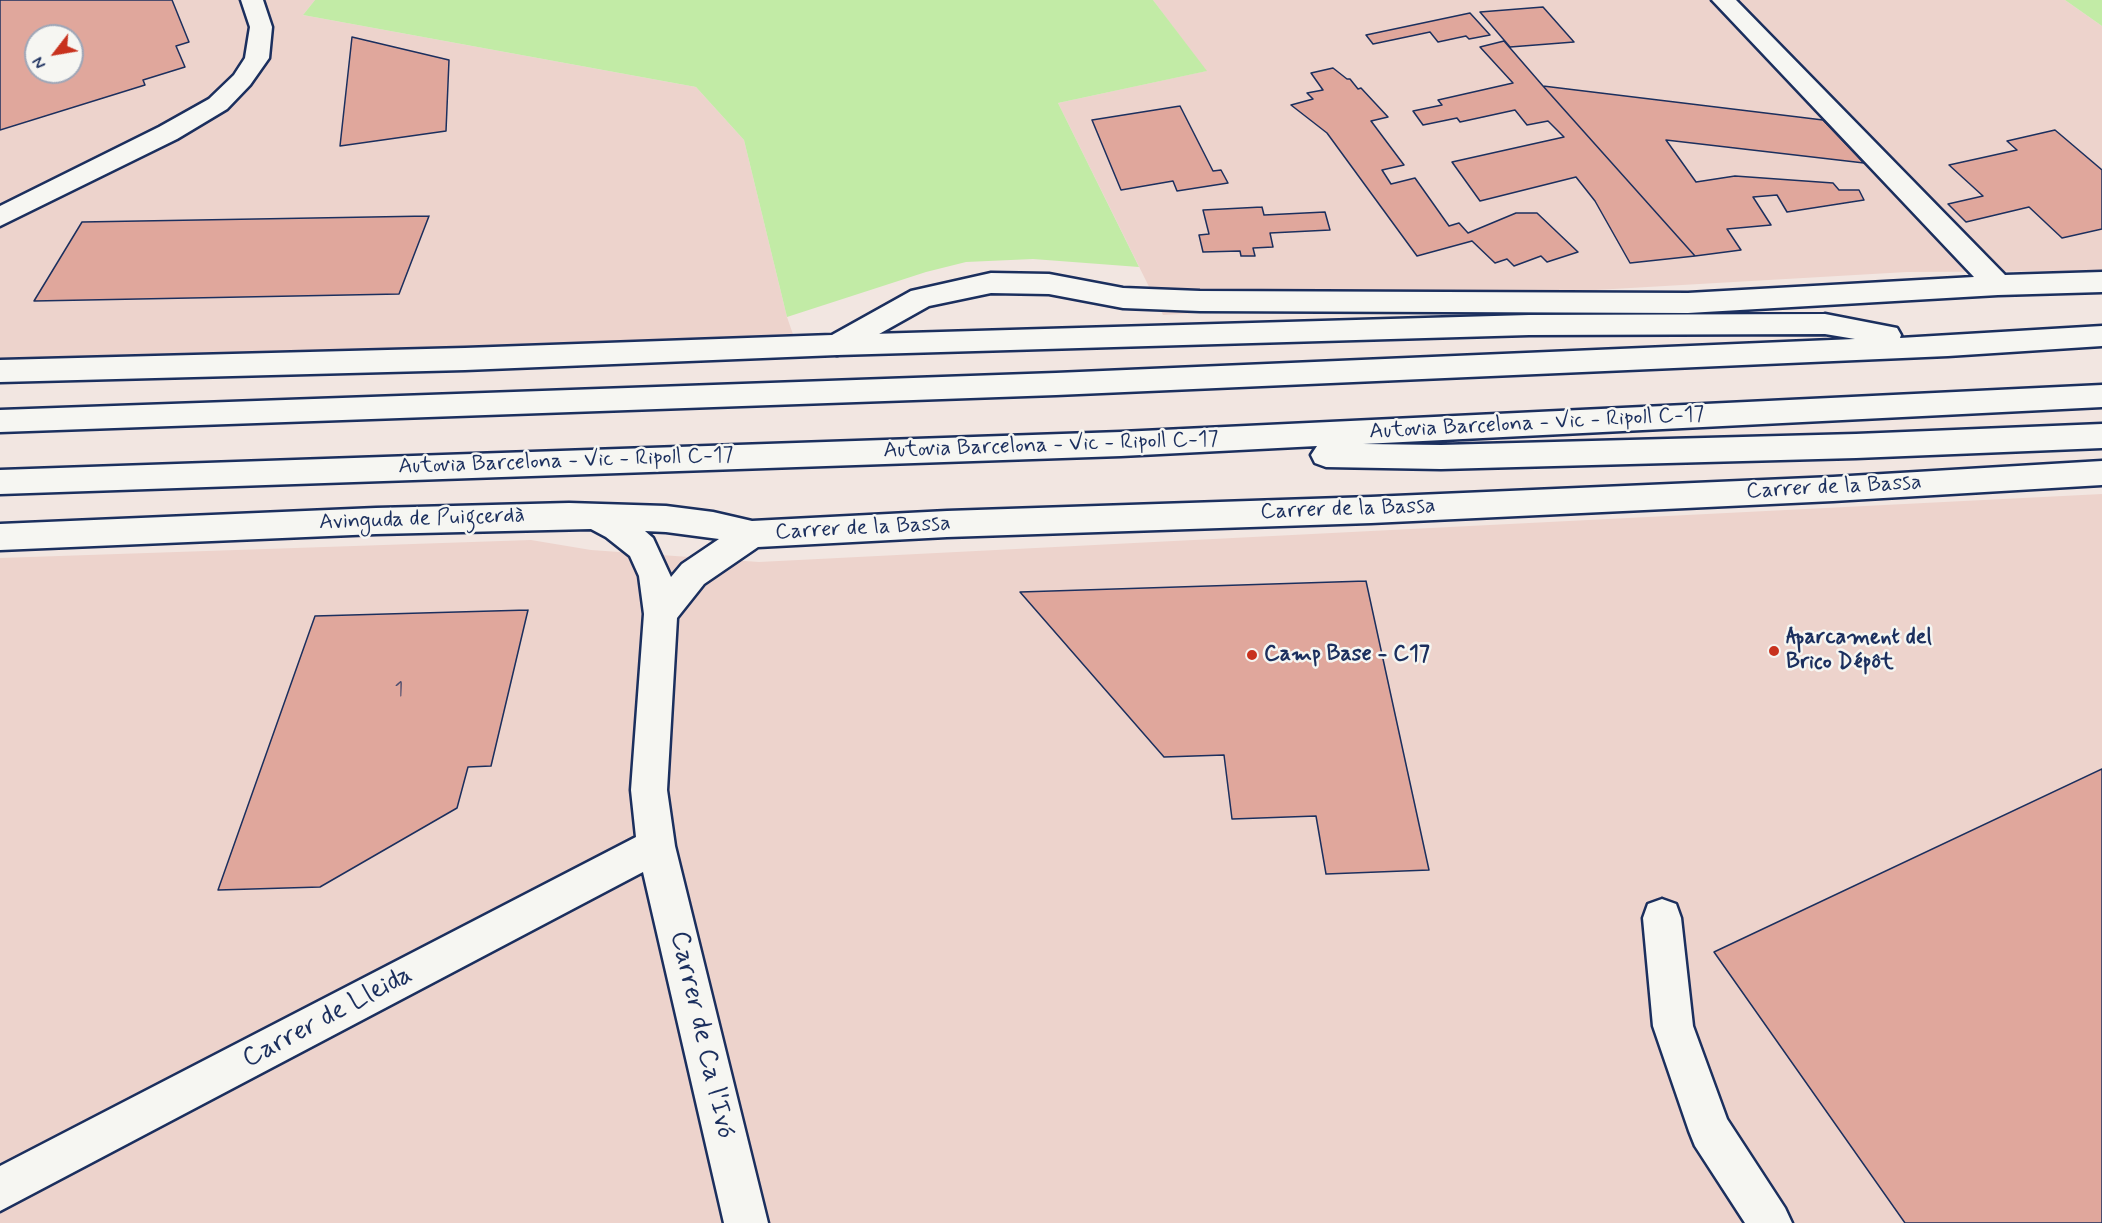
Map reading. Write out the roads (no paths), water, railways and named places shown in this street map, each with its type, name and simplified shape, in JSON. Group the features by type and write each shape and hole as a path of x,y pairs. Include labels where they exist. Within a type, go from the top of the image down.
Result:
{"main road":[{"path":"0,217 168,133 218,104 242,80 257,58 261,27 252,0"},
{"path":"1723,0 1998,285"},
{"path":"837,345 921,298 991,283 1049,284 1123,298 1200,301 1676,303 1998,285 2102,282"},
{"path":"0,371 465,359 837,345 1529,325 1825,324 1948,346"},
{"path":"0,421 1067,383 1948,346 2102,336"},
{"name":"Autovia Barcelona - Vic - Ripoll C-17","path":"0,482 1121,444 2102,396"},
{"path":"1121,444 1227,453 1441,457 1856,446 2102,436"},
{"name":"Carrer de la Bassa","path":"596,517 666,519 713,525 752,534 846,531 947,524 1371,510 1833,489 2102,473"},
{"path":"596,517 642,547 655,576 661,614"},
{"name":"Avinguda de Puigcerdà","path":"0,537 376,521 596,517"},
{"path":"661,614 693,574 752,534"},
{"name":"Carrer de Ca l'Ivó","path":"661,614 650,790 656,846 746,1223"},
{"name":"Carrer de Lleida","path":"0,1189 656,846"},
{"path":"1662,918 1673,1026 1710,1131 1770,1223"}],"place":[{"name":"Aparcament del Brico Dépôt","path":"1774,651"},
{"name":"Camp Base - C17","path":"1252,655"}]}
